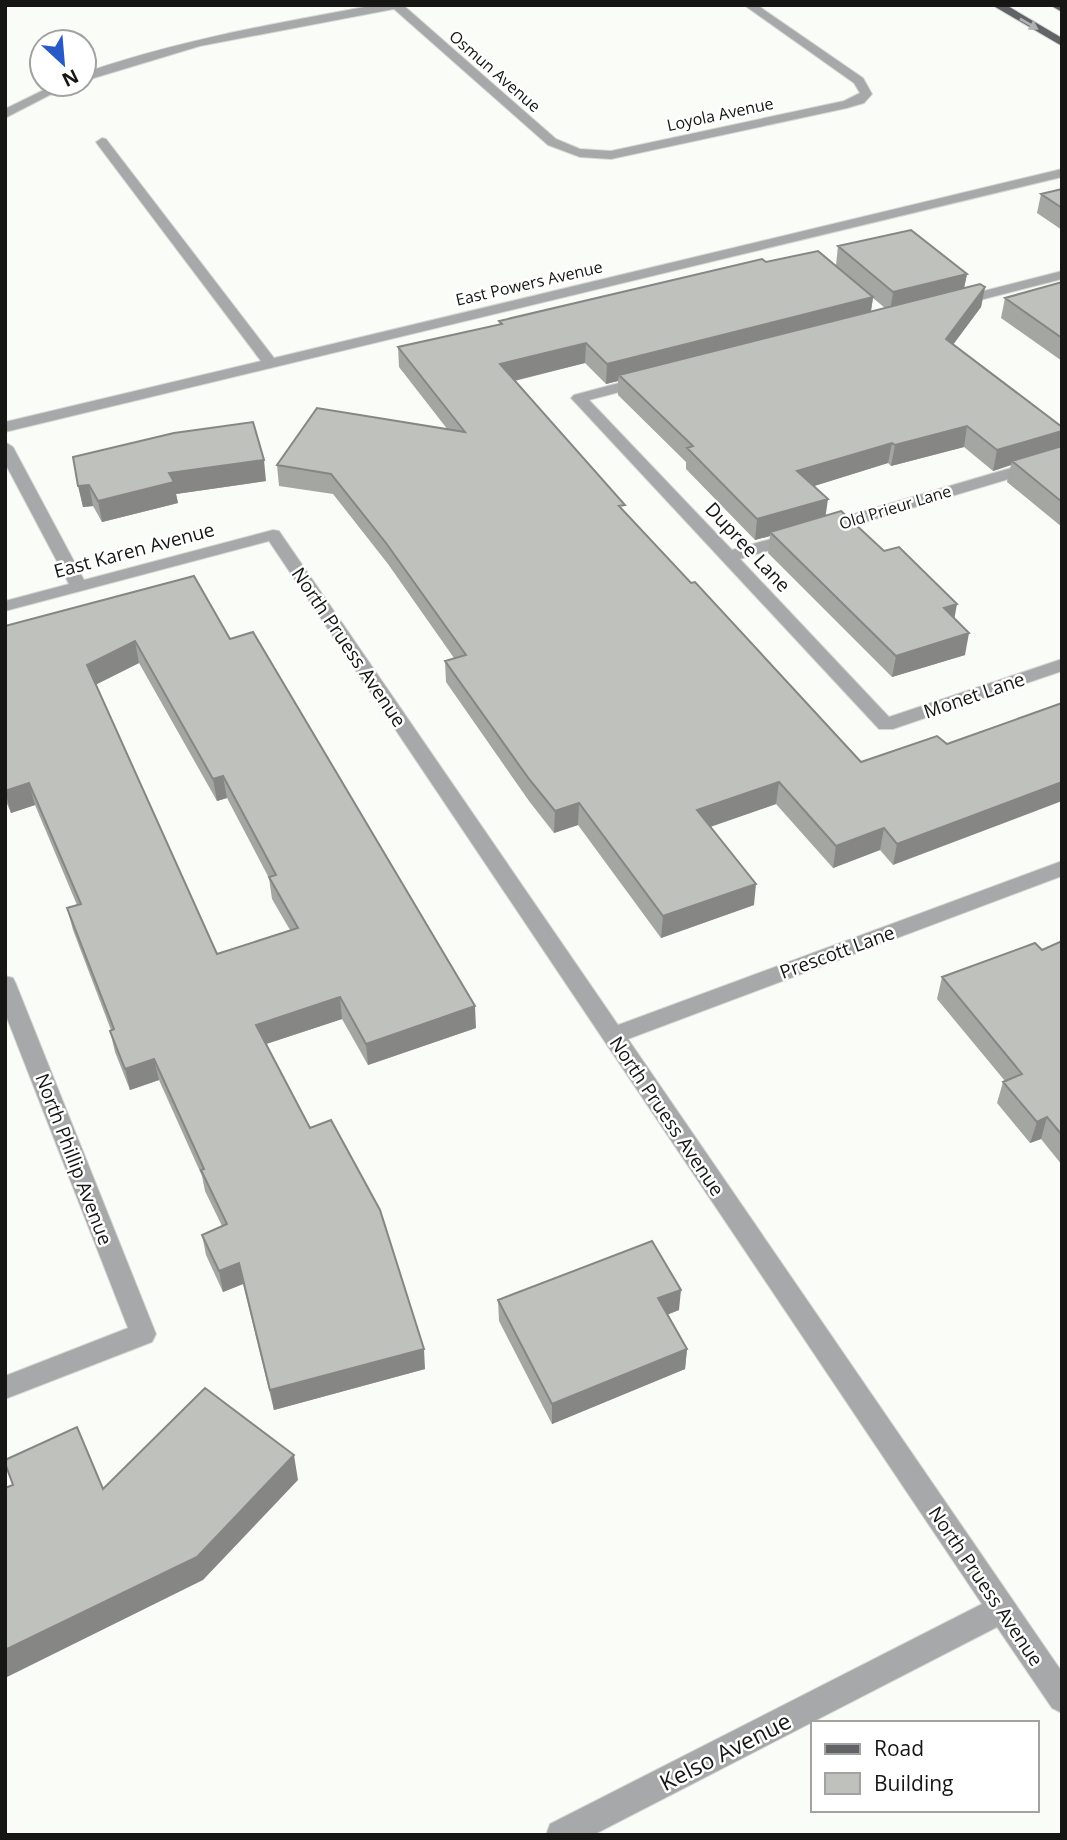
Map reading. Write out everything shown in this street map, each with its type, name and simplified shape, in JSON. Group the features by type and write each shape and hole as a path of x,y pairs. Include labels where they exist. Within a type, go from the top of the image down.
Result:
{"main road":[{"path":"997,5 1062,43"},
{"path":"1055,5 1062,9"}],"street":[{"path":"98,72 145,57 224,37 396,5"},
{"name":"Osmun Avenue","path":"396,5 552,142 578,153"},
{"name":"Loyola Avenue","path":"578,153 611,155 847,104 860,100 866,94 859,81 749,5"},
{"path":"5,114 37,98"},
{"path":"102,142 270,363"},
{"name":"East Powers Avenue","path":"5,427 1062,173"},
{"path":"940,306 1062,275"},
{"name":"Dupree Lane","path":"659,378 579,398 886,725"},
{"path":"5,447 79,587"},
{"name":"Old Prieur Lane","path":"728,557 1062,458"},
{"name":"East Karen Avenue","path":"5,606 273,535"},
{"name":"North Pruess Avenue","path":"273,535 1062,1698"},
{"name":"Monet Lane","path":"886,725 1062,665"},
{"name":"Prescott Lane","path":"613,1036 1062,868"},
{"name":"North Phillip Avenue","path":"5,984 143,1334 5,1388"},
{"name":"Kelso Avenue","path":"561,1835 1002,1609"}],"building":[{"path":"1062,189 1062,208 1041,194"},
{"path":"911,230 967,274 893,292 838,246"},
{"path":"818,251 873,297 607,364 586,343 500,364 625,505 619,506 691,583 695,582 861,762 937,736 947,744 1062,703 1062,782 897,844 884,828 836,846 779,782 697,810 756,884 663,916 579,803 555,811 529,779 445,661 466,655 386,543 331,474 277,465 317,408 465,432 398,347 762,259 766,262"},
{"path":"1062,282 1062,338 1005,298"},
{"path":"980,284 985,287 946,339 1062,427 1062,431 997,450 967,426 895,445 892,443 797,471 828,499 757,519 687,448 693,446 619,375"},
{"path":"253,422 264,460 169,473 174,482 98,501 89,485 78,486 73,457 174,433"},
{"path":"1062,446 1062,502 1012,461"},
{"path":"841,511 884,551 899,547 957,604 944,608 969,633 896,656 770,532"},
{"path":"194,576 230,639 253,632 475,1006 366,1044 340,997 256,1025 310,1128 331,1120 380,1210 424,1349 270,1390 239,1263 219,1271 202,1235 227,1224 201,1170 204,1169 154,1059 125,1069 110,1031 114,1029 67,908 81,904 29,783 5,791 5,626","holes":["135,641 213,779 223,776 276,875 269,877 298,928 217,954 87,665"]},
{"path":"1062,941 1062,1135 1047,1117 1037,1122 1003,1082 1022,1074 942,977 1035,943 1042,950"},
{"path":"652,1241 681,1290 658,1298 687,1349 552,1404 498,1300"},
{"path":"205,1388 294,1455 197,1557 5,1650 5,1488 13,1485 5,1460 77,1427 103,1489"}]}
